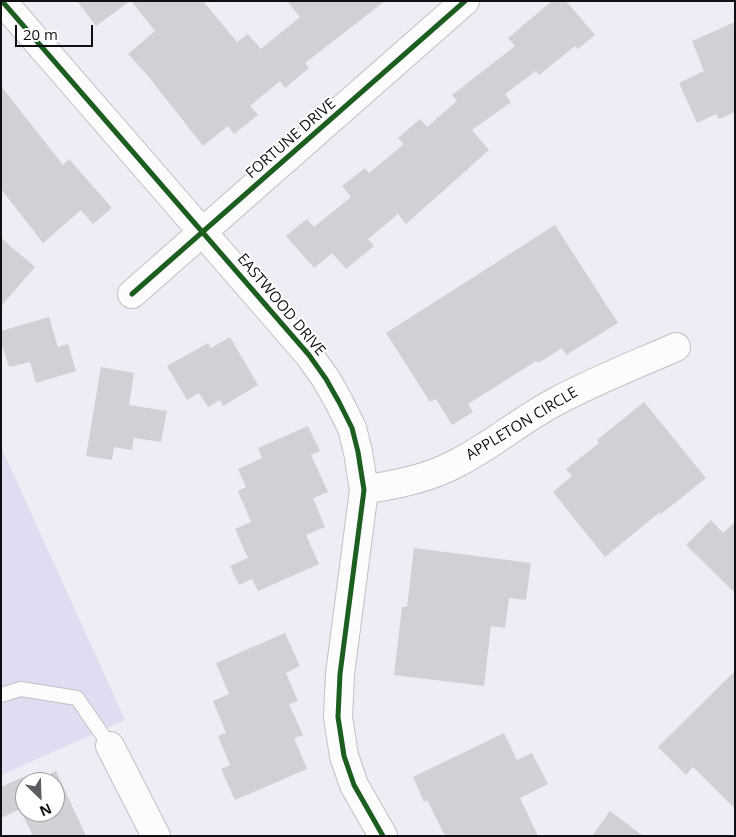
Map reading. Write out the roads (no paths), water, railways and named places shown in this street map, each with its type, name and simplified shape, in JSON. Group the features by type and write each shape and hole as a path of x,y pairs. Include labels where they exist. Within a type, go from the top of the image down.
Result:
{"street":[{"name":"EASTWOOD DRIVE","path":"2,1 309,355 326,379 352,428 364,490 340,674 338,716 344,756 354,785 383,836"},
{"name":"FORTUNE DRIVE","path":"132,294 465,1"},
{"name":"APPLETON CIRCLE","path":"364,490 407,483 442,470 489,445 525,419 554,402 590,384 676,347"},
{"path":"110,746 156,836"}],"lane":[{"path":"1,695 21,689 77,698 110,746"}]}
